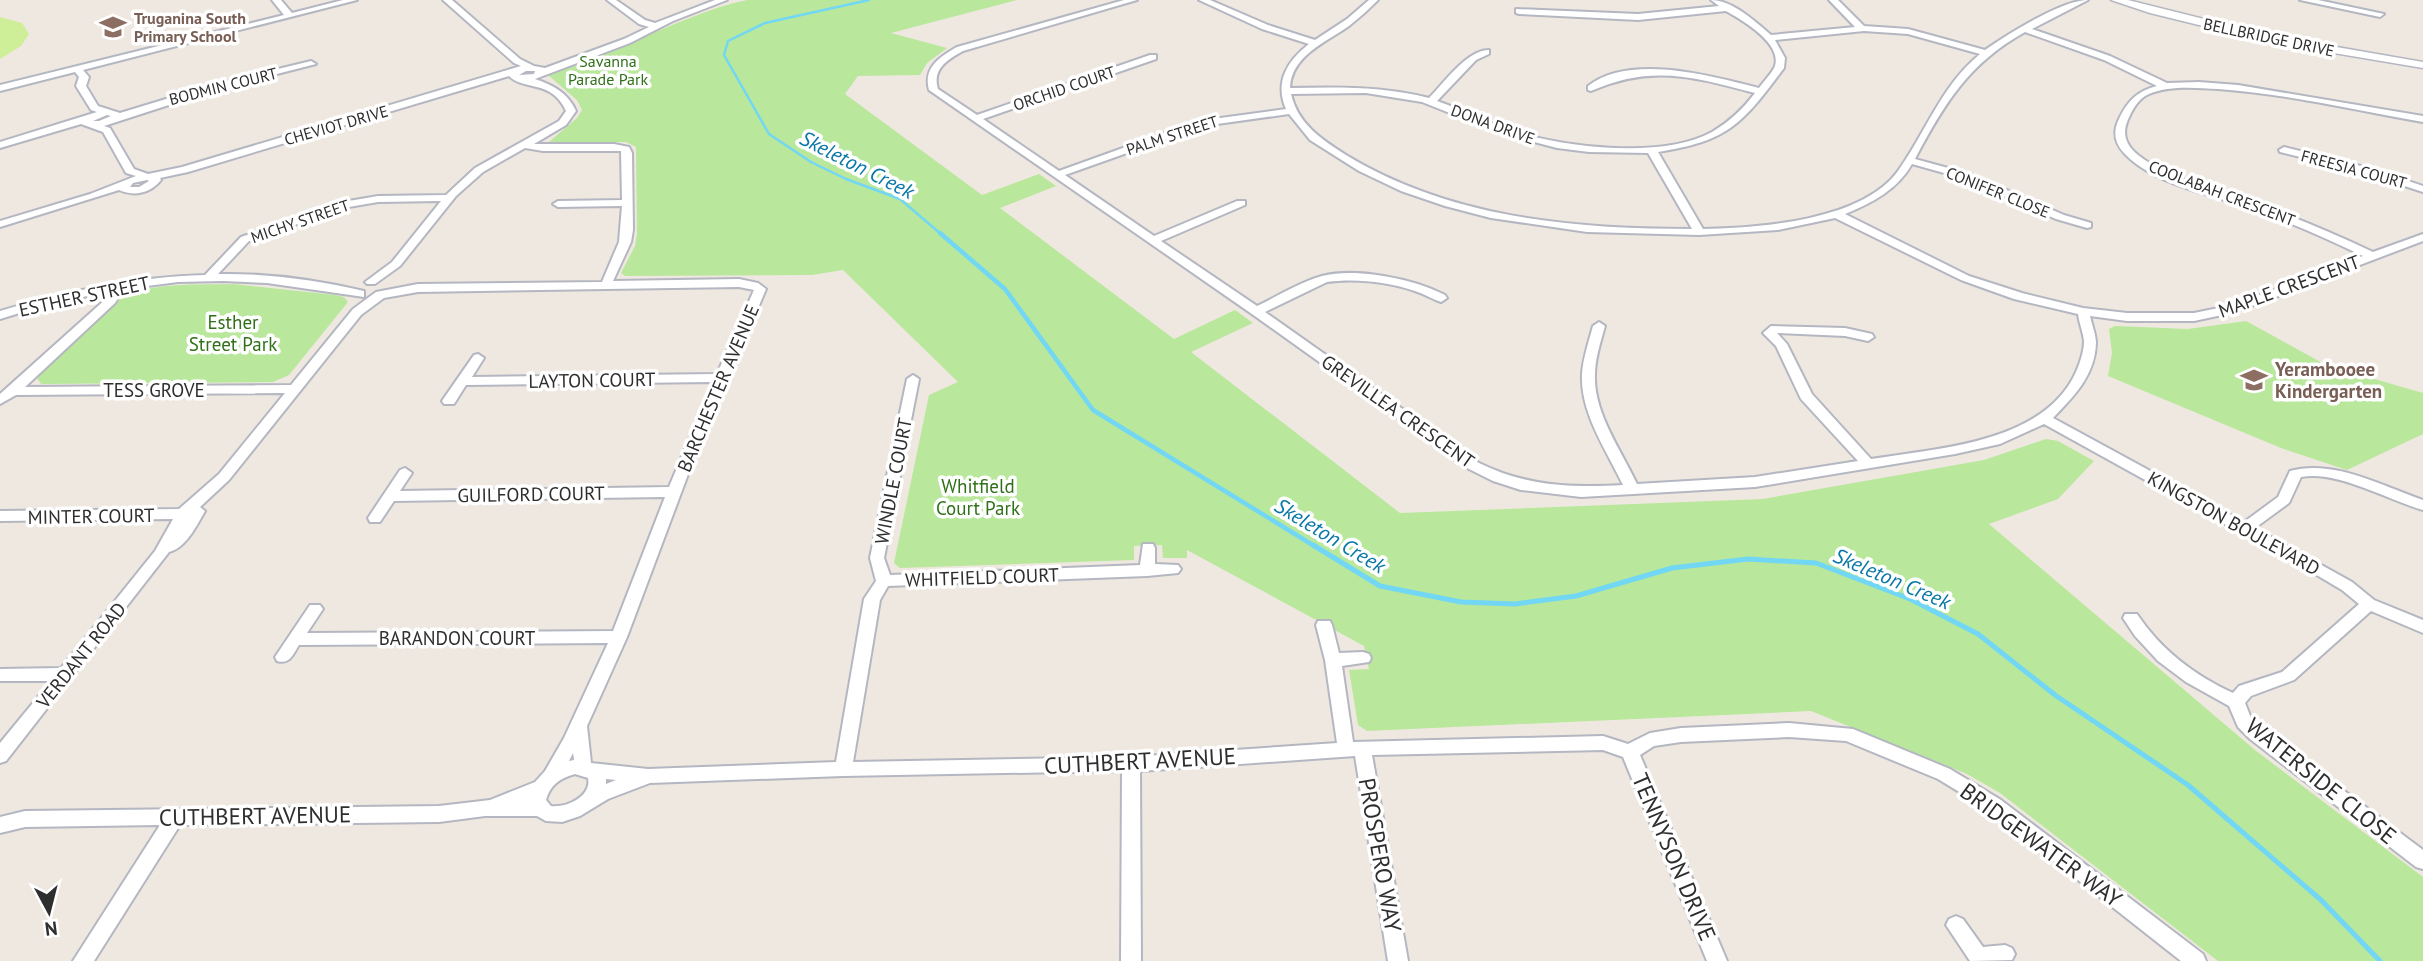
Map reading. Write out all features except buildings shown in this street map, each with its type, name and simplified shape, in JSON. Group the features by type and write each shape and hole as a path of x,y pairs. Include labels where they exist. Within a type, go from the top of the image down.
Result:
{"street":[{"path":"276,0 290,16"},
{"path":"0,88 353,0"},
{"path":"365,289 396,264 449,198 479,170 563,123 571,111 569,103 544,84 518,72 447,0"},
{"path":"611,0 642,22 656,26"},
{"path":"518,72 560,64 627,41 656,26 723,0"},
{"name":"GREVILLEA CRESCENT","path":"1133,0 980,42 946,57 934,69 934,90 1256,311 1474,466 1498,478 1555,491 1755,482 1955,450 1995,440 2044,419 2075,388 2086,363 2090,342 2082,312"},
{"path":"1203,0 1265,27 1315,43"},
{"path":"1374,0 1342,26 1315,43 1289,71 1286,91 1291,111 1315,139 1336,154 1418,194 1525,222 1573,229 1699,232 1804,223 1836,214 1877,193 1896,180 1963,74 1987,53 2024,29 2084,0"},
{"path":"1715,0 1770,38 1862,29 1922,34 1987,53"},
{"path":"1833,0 1862,29"},
{"name":"BELLBRIDGE DRIVE","path":"2116,0 2268,38 2423,65"},
{"path":"2304,0 2380,14"},
{"path":"1519,11 1637,17 1727,8"},
{"path":"2024,29 2107,58 2165,86"},
{"name":"DONA DRIVE","path":"1286,91 1367,90 1432,102 1504,131 1558,145 1611,151 1651,149 1685,144 1723,130 1736,121 1779,68 1781,52 1770,38"},
{"path":"1432,102 1473,58 1486,52"},
{"name":"ORCHID COURT","path":"975,119 1153,57"},
{"name":"BODMIN COURT","path":"0,145 310,64"},
{"path":"78,69 84,77 81,86 94,108 111,115 107,130"},
{"path":"518,72 537,70"},
{"path":"537,70 544,84"},
{"path":"1591,88 1602,81 1635,72 1658,71 1686,74 1759,91"},
{"name":"CHEVIOT DRIVE","path":"128,186 518,72"},
{"name":"COOLABAH CRESCENT","path":"2373,256 2298,222 2161,172 2133,156 2119,141 2118,131 2132,101 2144,92 2165,86 2237,88 2423,119"},
{"path":"0,223 128,186 130,171 107,130 88,122 94,108"},
{"name":"PALM STREET","path":"1057,175 1201,123 1291,111"},
{"path":"524,145 625,149 628,157 625,242 606,285"},
{"path":"1651,149 1699,232"},
{"name":"FREESIA COURT","path":"2284,150 2370,171 2423,189"},
{"name":"CONIFER CLOSE","path":"1909,160 1966,176 2060,217 2087,225"},
{"path":"130,171 149,179"},
{"name":"MICHY STREET","path":"209,277 245,239 341,205 378,199 449,198"},
{"path":"558,204 627,203"},
{"path":"1153,240 1241,203"},
{"name":"MAPLE CRESCENT","path":"1836,214 1965,278 2018,296 2082,312 2127,317 2194,317 2236,308 2423,237"},
{"path":"365,289 382,295 392,289 396,264"},
{"name":"ESTHER STREET","path":"0,315 75,294 140,281 243,276 365,289"},
{"path":"1256,311 1336,276 1362,277 1425,290 1441,298"},
{"name":"BARCHESTER AVENUE","path":"365,289 383,280 418,288"},
{"name":"BARCHESTER AVENUE","path":"382,295 418,288 606,285 739,283 754,285 760,289 674,492 619,636 580,728 545,782"},
{"path":"0,400 111,300 121,285"},
{"name":"VERDANT ROAD","path":"358,312 365,289"},
{"name":"VERDANT ROAD","path":"0,756 161,554 183,534 188,514 215,495 224,477 358,312 382,295"},
{"path":"1599,326 1588,375 1590,389 1595,408 1632,488"},
{"path":"1868,337 1845,332 1775,329 1769,333 1781,344 1811,402 1868,464"},
{"path":"449,401 478,358"},
{"name":"LAYTON COURT","path":"463,381 722,378"},
{"name":"WINDLE COURT","path":"884,582 877,558 913,379"},
{"name":"TESS GROVE","path":"13,391 295,389"},
{"name":"KINGSTON BOULEVARD","path":"2044,419 2338,581 2369,604 2423,627"},
{"path":"2244,529 2284,500 2295,474 2301,471 2319,471 2423,505"},
{"path":"375,518 405,473"},
{"name":"GUILFORD COURT","path":"389,496 674,492"},
{"name":"MINTER COURT","path":"0,516 188,514"},
{"path":"1147,571 1148,548"},
{"name":"WHITFIELD COURT","path":"843,769 872,599 884,582 1173,569"},
{"path":"2236,702 2245,691 2288,676 2369,604"},
{"path":"283,657 315,609"},
{"name":"WATERSIDE CLOSE","path":"2131,618 2152,644 2189,677 2236,702 2238,712 2256,734 2423,861"},
{"name":"PROSPERO WAY","path":"1325,625 1398,961"},
{"name":"BARANDON COURT","path":"295,639 619,636"},
{"path":"1333,660 1363,658"},
{"path":"0,675 65,674"},
{"name":"BARCHESTER AVENUE","path":"580,728 588,769"},
{"name":"BRIDGEWATER WAY","path":"1630,752 1650,740 1681,735 1789,730 1847,734 1944,774 1995,806 2196,961"},
{"name":"CUTHBERT AVENUE","path":"588,769 648,776 843,769 1131,764 1354,749 1603,743 1630,752"},
{"name":"TENNYSON DRIVE","path":"1630,752 1717,961"},
{"path":"1131,764 1131,961"},
{"path":"573,767 588,769 599,782 593,797 586,805 565,814 555,815 540,808 537,795 545,782 573,767"},
{"name":"CUTHBERT AVENUE","path":"593,797 648,776"},
{"name":"CUTHBERT AVENUE","path":"485,808 545,782"},
{"name":"CUTHBERT AVENUE","path":"0,814 25,819 439,814 485,808 540,808"},
{"path":"83,961 175,817"},
{"name":"CUTHBERT AVENUE","path":"0,825 25,819"},
{"path":"1956,925 1981,958 2005,954"}],"green space":[{"path":"747,0 1017,0 891,33 947,48 927,63 920,75 858,76 845,94 982,195 1039,174 1056,186 1000,208 1174,339 1235,310 1253,323 1191,352 1400,513 1763,499 1984,460 2046,439 2058,441 2094,461 2058,499 1989,524 2255,750 2423,877 2423,961 2218,961 2000,793 1967,774 1811,711 1367,731 1358,725 1349,670 1369,669 1364,646 1187,550 1187,558 1163,558 1162,545 1134,546 1134,560 900,568 894,563 929,395 958,382 843,270 812,275 625,276 621,273 635,246 637,234 636,147 626,142 549,142 577,118 582,110 577,100 548,75 581,58 639,39 706,12"},
{"path":"0,17 22,23 29,34 21,46 0,59"},
{"name":"Esther Street Park","path":"234,284 335,295 344,297 348,302 289,375 273,382 41,384 37,378 124,296 164,286"},
{"path":"2246,321 2326,365 2423,393 2423,434 2347,470 2281,448 2108,376 2112,353 2109,329 2115,326 2188,329"}],"waterway":[{"name":"Skeleton Creek","path":"869,0 765,23 728,41 724,55 769,134 811,162 846,179 900,199 942,235"},
{"name":"Skeleton Creek","path":"940,233 1005,289 1093,410 1316,547"},
{"name":"Skeleton Creek","path":"1313,545 1380,586 1461,602 1515,604 1576,596 1672,568 1748,559 1816,563 1910,599 1978,634 2055,695 2188,785 2321,900 2380,961"}],"place":[{"name":"Truganina South Primary School","path":"113,27"},
{"name":"Yerambooee Kindergarten","path":"2254,380"}],"park label":[{"name":"Savanna Parade Park","path":"608,70"},
{"name":"Whitfield Court Park","path":"978,497"}]}
